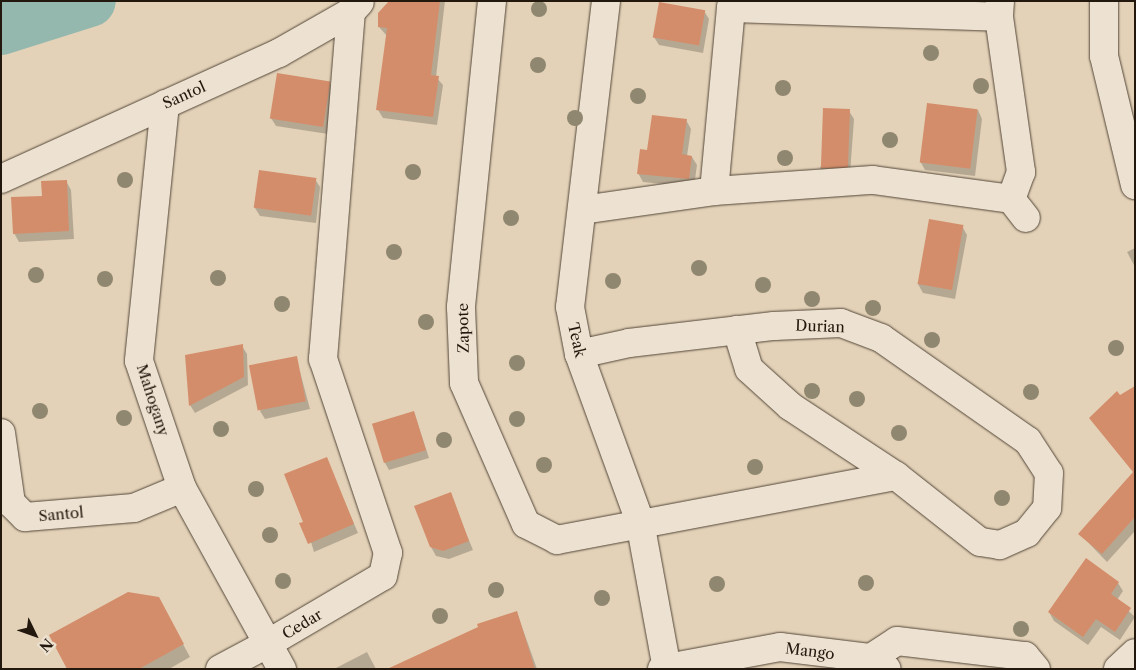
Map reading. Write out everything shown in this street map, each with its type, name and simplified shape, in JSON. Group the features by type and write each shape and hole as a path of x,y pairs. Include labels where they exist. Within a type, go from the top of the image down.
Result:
{"street":[{"name":"Zapote","path":"492,1 461,307 464,383 526,524 557,540 640,522 896,476"},
{"name":"Teak","path":"606,1 570,307 579,354 640,522 665,668"},
{"path":"1104,1 1104,56 1135,185"},
{"name":"Santol","path":"1,179 279,53 356,6"},
{"name":"Cedar","path":"220,669 267,644 383,576 388,553 323,359 356,6"},
{"path":"582,210 714,191 873,180 1018,209 1021,172 999,9 731,8 714,191"},
{"name":"Mahogany","path":"165,104 139,361 182,488 282,669"},
{"name":"Durian","path":"579,354 629,343 737,330 841,323 882,338 1028,440 1049,473 1047,508 1026,533 1000,545 980,542 896,476"},
{"path":"737,330 749,369 790,406 896,476"},
{"name":"Santol","path":"1,433 11,503 25,517 134,508 182,488"},
{"name":"Mango","path":"665,668 780,647 879,664 896,641 1025,656 1036,669"},
{"path":"1118,669 1135,653"}],"building":[{"path":"389,1 440,1 431,75 439,76 433,117 376,110 387,28 378,27 378,13"},
{"path":"659,2 705,10 699,46 653,37"},
{"path":"277,73 330,81 323,127 270,118"},
{"path":"927,103 978,109 970,169 920,163"},
{"path":"823,108 850,109 848,169 821,168"},
{"path":"652,115 687,119 682,154 692,156 689,179 637,174 640,149 647,150"},
{"path":"259,170 316,178 311,216 254,208"},
{"path":"67,180 69,231 13,234 11,197 42,196 41,181"},
{"path":"929,219 963,225 952,290 918,284"},
{"path":"243,344 244,377 189,406 185,355"},
{"path":"297,356 306,401 258,411 249,365"},
{"path":"1135,386 1135,517 1102,554 1078,534 1133,472 1089,418 1117,391 1120,395"},
{"path":"414,411 426,450 384,463 372,424"},
{"path":"327,457 354,524 308,544 299,523 303,522 284,474"},
{"path":"451,492 469,541 443,551 430,547 414,506"},
{"path":"1086,558 1119,582 1111,594 1131,608 1115,632 1096,619 1083,637 1048,612"},
{"path":"128,592 159,597 184,644 139,669 67,669 49,635"},
{"path":"517,611 535,669 387,669 478,627 477,624"}],"waterway":[{"path":"1,29 90,1"}]}
